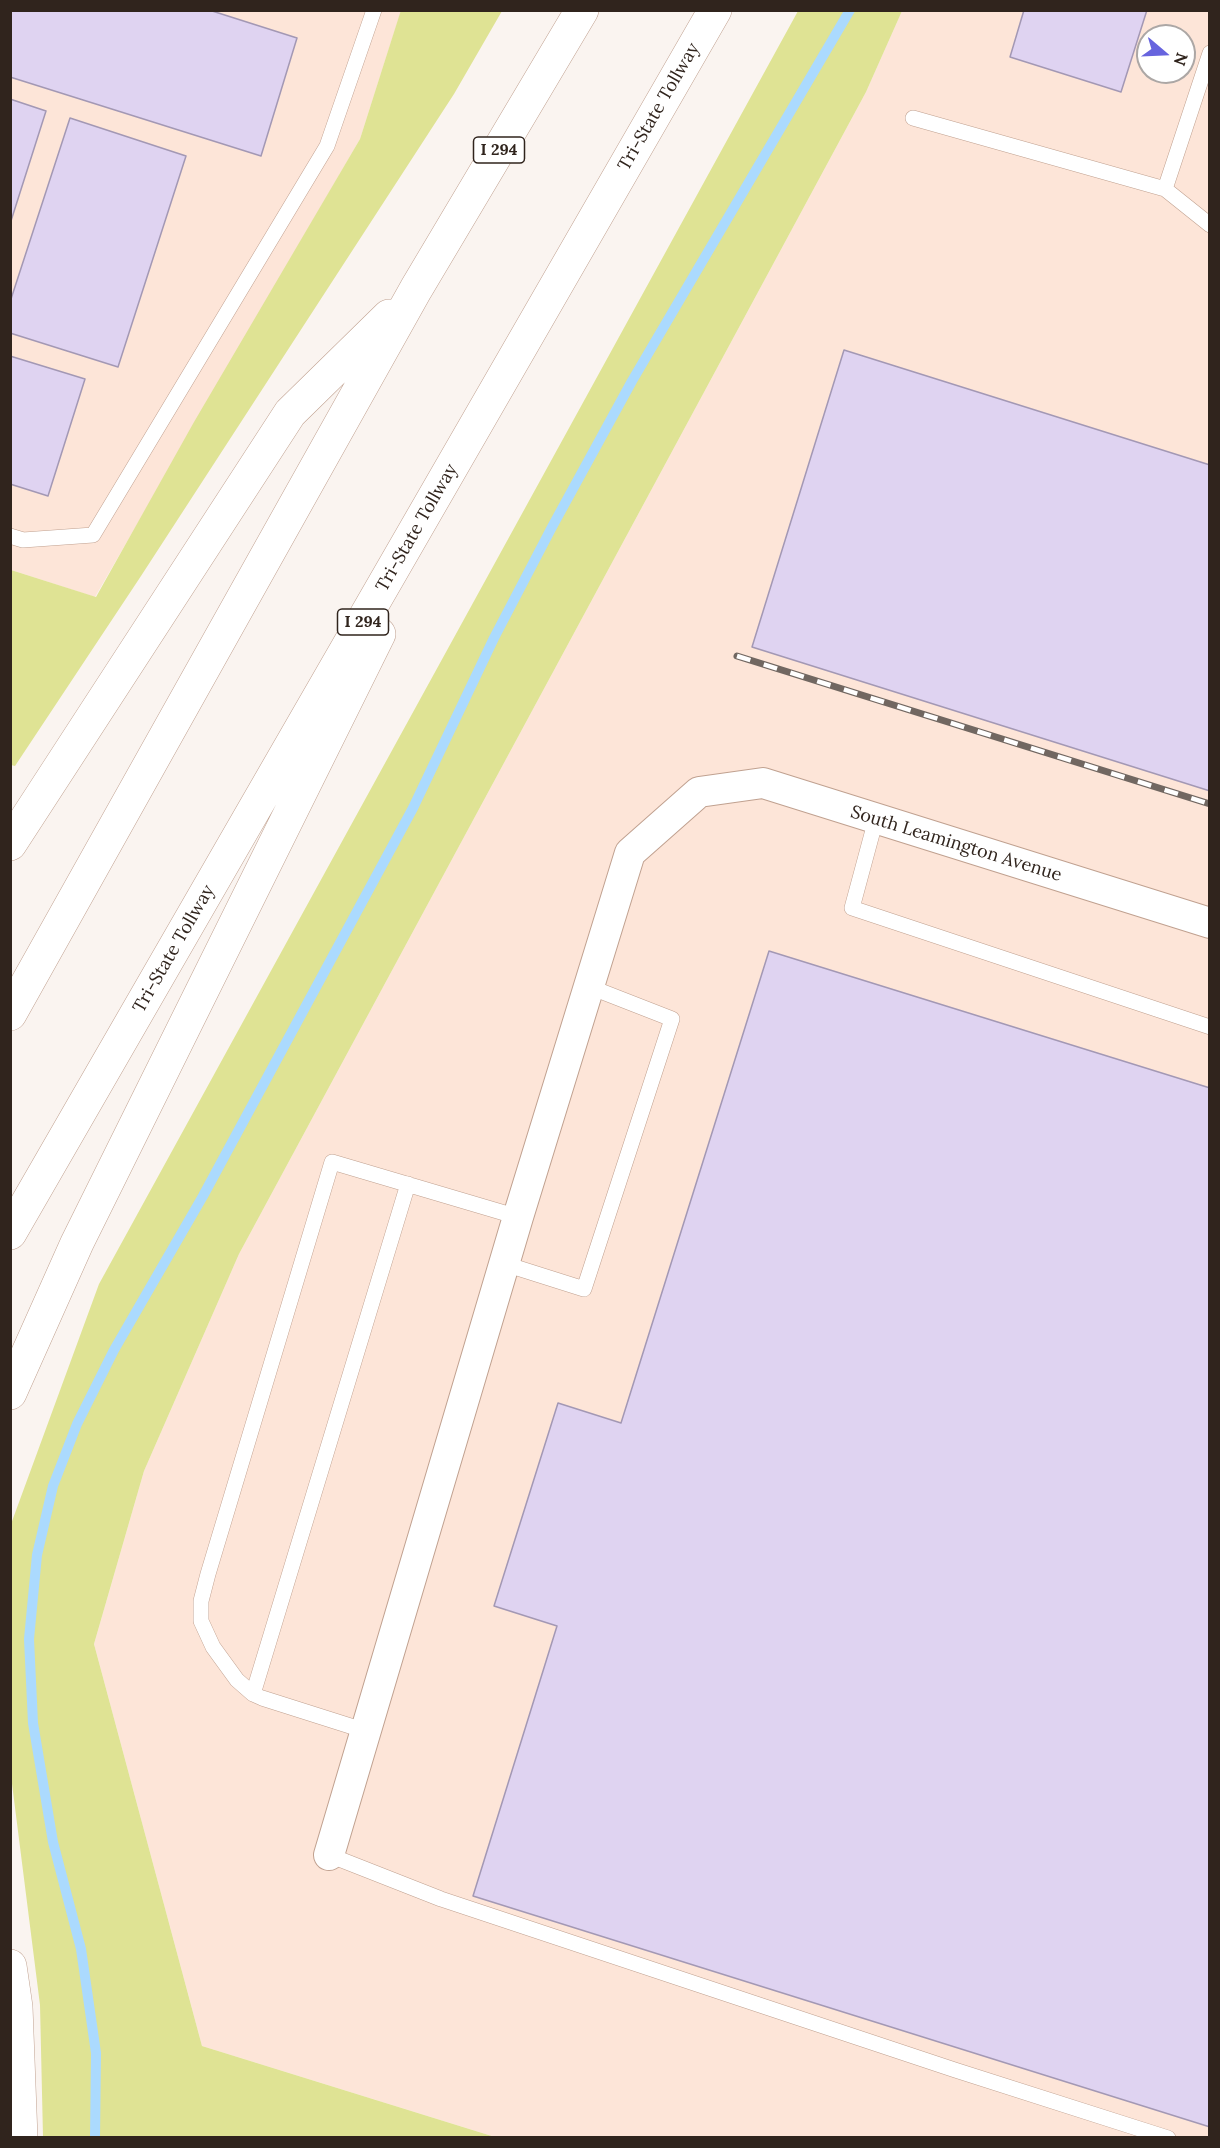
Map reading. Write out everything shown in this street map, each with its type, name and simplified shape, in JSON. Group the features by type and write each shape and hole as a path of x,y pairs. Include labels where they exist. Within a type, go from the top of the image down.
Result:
{"highway":[{"name":"I 294","path":"10,1014 416,289 582,10"},
{"name":"Tri-State Tollway","path":"10,1233 715,10"},
{"path":"10,844 290,414 416,289"},
{"path":"10,1393 78,1243 523,344"},
{"path":"10,1966 16,2007 21,2138"}],"street":[{"name":"South Leamington Avenue","path":"590,987 630,853 699,792 763,783 1209,923"},
{"path":"329,1855 518,1217 590,987"}],"lane":[{"path":"10,536 23,540 93,535 327,146 374,10"},
{"path":"1165,189 1209,52"},
{"path":"913,118 1165,189 1209,225"},
{"path":"876,819 852,908 1209,1027"},
{"path":"505,1264 584,1289 672,1019 590,987"},
{"path":"366,1731 253,1694 237,1680 213,1647 201,1620 201,1601 332,1162 518,1217"},
{"path":"253,1694 408,1184"},
{"path":"329,1855 452,1903 1168,2138"}],"shaded area":[{"path":"11,11 401,11 360,139 95,597 11,570"},
{"path":"902,11 1209,11 1209,2137 495,2137 202,2046 94,1644 144,1471 239,1254 866,92"}],"green space":[{"path":"401,10 502,11 454,94 141,576 15,766 11,765 11,570 96,597 194,422 360,139"},
{"path":"798,11 902,11 866,92 239,1254 144,1471 94,1644 202,2046 495,2137 43,2137 40,2005 10,1768 11,1524 99,1284"}],"building":[{"path":"10,10 209,10 297,38 261,156 10,77"},
{"path":"1024,10 1147,10 1143,24 1136,24 1136,45 1121,92 1010,57"},
{"path":"10,99 46,111 10,224"},
{"path":"70,118 186,156 118,367 10,333 10,302"},
{"path":"844,350 1210,465 1210,791 752,647"},
{"path":"10,356 85,379 48,496 10,484"},
{"path":"769,951 1210,1088 1210,2127 473,1896 557,1626 494,1606 558,1403 621,1423"}],"waterway":[{"path":"95,2138 96,2053 81,1949 53,1842 33,1723 29,1639 37,1555 53,1486 77,1424 114,1350 203,1196 413,808 494,638 552,527 632,381 850,10"}],"railway":[{"path":"737,656 1210,804"}]}
